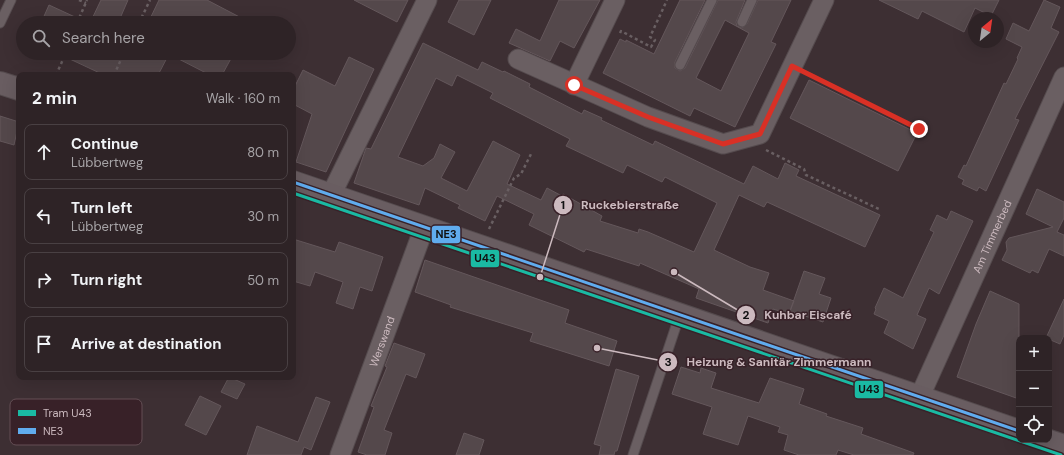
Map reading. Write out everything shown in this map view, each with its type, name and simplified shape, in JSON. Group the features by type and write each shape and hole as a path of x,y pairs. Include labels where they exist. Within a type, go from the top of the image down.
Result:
{"main road":[{"path":"0,82 16,88"},
{"path":"296,183 1016,430"},
{"path":"1052,442 1064,446"}],"street":[{"path":"331,195 427,0"},
{"path":"574,85 615,0"},
{"path":"518,59 648,117 723,144 760,134 824,0"},
{"name":"Am Timmerbed","path":"920,396 1064,77"},
{"name":"Werswand","path":"340,455 424,228"}],"lane":[{"path":"0,22 11,0"},
{"path":"680,64 712,0"},
{"path":"742,22 752,0"},
{"path":"633,455 680,314"}],"path":[{"path":"79,0 87,2 80,16"},
{"path":"142,16 150,0"},
{"path":"617,38 621,31 651,47 655,40 650,37 667,0"},
{"path":"57,72 63,60"},
{"path":"115,72 121,60"},
{"path":"792,66 919,129"},
{"path":"743,139 804,169 806,175 879,209"},
{"path":"488,231 514,178 521,174 532,152"}],"building":[{"path":"101,0 128,0 121,16 93,16"},
{"path":"159,0 207,0 238,16 151,16"},
{"path":"354,0 408,0 397,22"},
{"path":"459,0 491,0 474,35 448,22"},
{"path":"559,0 600,0 574,48 560,41 550,61 509,43 516,29 540,41"},
{"path":"680,0 705,0 675,62 675,68 680,71 685,68 718,0 745,0 736,22 737,26 742,28 747,24 758,0 791,0 771,42 776,44 735,127 694,108 690,116 603,73 620,39 626,42 626,40 654,54","holes":["725,20 749,33 721,91 696,78"]},
{"path":"879,0 999,0 993,12 983,12 975,8 973,12 968,12 968,23 964,32 922,11 918,19"},
{"path":"1044,0 1060,7 1051,28 1059,32 1015,119 1019,120 986,191 979,187 977,191 962,184 964,180 958,177 964,165 966,166 1004,83 1006,84 1018,59 1017,58 1022,47 1006,39 1013,23 1029,31"},
{"path":"49,5 73,16 44,16"},
{"path":"423,43 478,70 482,62 503,72 504,71 530,84 529,87 582,114 584,110 602,118 601,120 653,145 655,141 744,184 753,166 778,179 785,163 799,170 796,176 880,215 865,247 767,202 764,207 739,195 714,250 750,267 769,273 763,290 794,301 789,314 773,309 768,323 696,298 699,289 640,263 639,266 586,249 584,252 529,225 534,214 497,196 485,221 458,208 460,205 425,188 419,205 354,183 366,148 371,149","holes":["457,75 493,93 490,98 570,139 566,146 623,173 627,165 662,182 665,177 717,203 694,252 639,229 638,233 600,221 602,216 563,194 562,196 547,188 541,200 507,184 520,155 493,141 467,191 441,178 455,152 440,144 434,158 423,166 398,157 436,78 452,86"]},
{"path":"349,57 374,69 326,172 296,162 312,114 296,106 296,84 303,70 335,86"},
{"path":"72,60 166,60 160,72 98,72"},
{"path":"181,60 230,60 224,72 204,72"},
{"path":"809,80 917,133 898,171 790,118"},
{"path":"0,116 16,121 16,136 14,145 0,141"},
{"path":"1037,189 1064,202 1064,218 1057,232 1064,235 1064,256 1049,249 1038,273 1032,270 1030,273 1002,260 1007,250 1006,242 1009,238 1053,227 1026,214"},
{"path":"951,211 973,221 939,294 929,288 917,315 926,319 913,349 884,333 889,321 874,314 875,308 884,288 903,298 934,232 930,230 937,215 947,220"},
{"path":"296,240 335,252 339,242 383,257 372,291 360,287 353,309 336,303 343,282 315,272 310,286 296,282"},
{"path":"425,260 569,310 565,323 617,341 609,366 530,341 533,333 450,307 451,305 415,292"},
{"path":"804,271 825,278 819,294 831,298 823,322 790,311"},
{"path":"990,291 1019,304 1019,335 1016,335 1016,398 957,377 976,324"},
{"path":"1064,299 1064,335 1060,344 1052,341 1052,335 1047,335"},
{"path":"394,343 425,354 416,378 406,374 384,430 392,433 385,455 367,455 358,452 374,407 371,406 387,367 385,366"},
{"path":"681,367 700,373 701,368 716,373 711,388 759,403 770,378 804,389 799,404 827,414 826,416 863,428 861,434 914,453 913,455 854,455 838,450 836,455 799,455 784,450 788,435 778,432 780,427 748,416 738,445 703,434 712,407 672,394"},
{"path":"616,369 639,376 617,451 615,451 614,455 599,455 601,446 594,444"},
{"path":"227,380 236,380 245,384 237,399 221,392"},
{"path":"200,396 221,406 206,435 185,425"},
{"path":"316,397 330,402 311,450 304,447 301,455 247,455 257,426 298,442"},
{"path":"464,433 484,440 479,455 456,455"}],"tram line":[{"name":"U43","path":"296,194 1061,455"}],"transit line":[{"name":"NE3","path":"296,183 1016,430"}],"place":[{"name":"Kuhbar Eiscafé","path":"674,272"},
{"name":"Ruckebierstraße","path":"540,277"},
{"name":"Heizung & Sanitär Zimmermann","path":"597,348"}],"route":[{"path":"574,85 648,117 723,144 760,134 792,66 919,129"}]}
